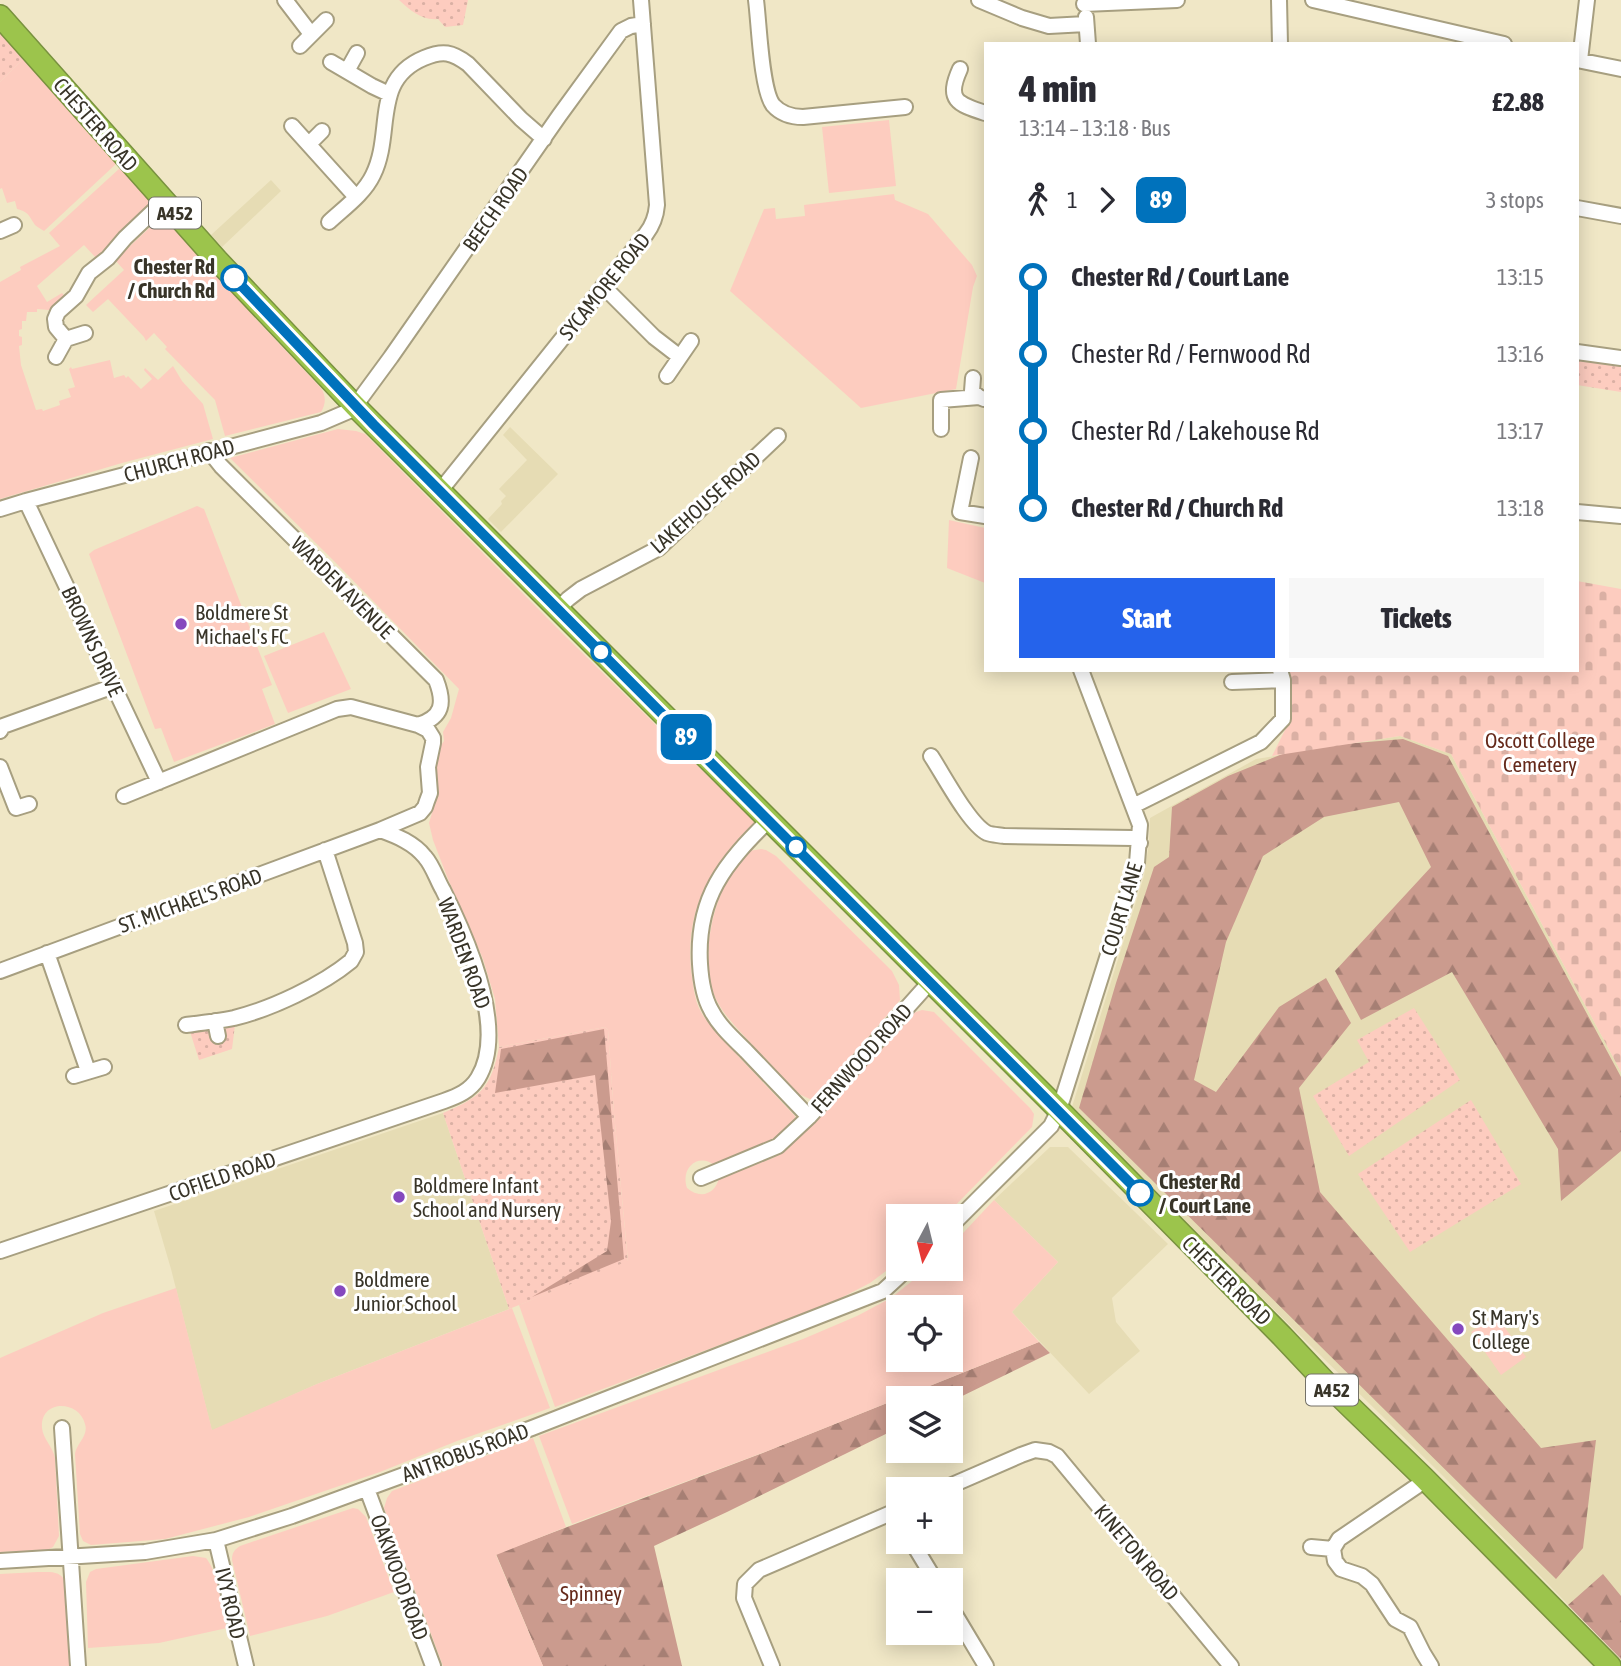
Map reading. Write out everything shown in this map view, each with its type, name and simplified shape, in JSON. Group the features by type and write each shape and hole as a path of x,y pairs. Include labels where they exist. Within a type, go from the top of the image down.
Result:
{"highway":[{"name":"CHESTER ROAD","path":"0,16 164,201 355,406 1610,1666"}],"street":[{"path":"285,0 311,34"},
{"name":"SYCAMORE ROAD","path":"440,491 652,226 657,205 641,0"},
{"path":"756,0 767,94 773,105 782,112 792,117 803,117 905,107"},
{"path":"979,0 1049,26 1086,24"},
{"path":"1088,42 1084,2 1177,0"},
{"path":"1279,0 1280,42"},
{"path":"1312,0 1495,42"},
{"path":"1579,53 1587,0"},
{"path":"300,47 326,20"},
{"name":"BEECH ROAD","path":"355,406 621,31 643,24"},
{"path":"347,71 356,53"},
{"path":"329,222 365,188 373,176 382,145 389,94 401,72 415,61 434,54 448,53 459,57 521,120 544,139"},
{"path":"1579,60 1621,69"},
{"path":"331,62 389,94"},
{"path":"960,69 954,81 955,99 960,104 984,113"},
{"path":"292,126 356,197"},
{"path":"309,144 322,131"},
{"path":"66,339 57,327 55,319 58,312 76,296 89,273 108,258 124,238 164,201"},
{"path":"1579,208 1621,216"},
{"path":"0,231 14,225"},
{"path":"603,286 654,337 680,357"},
{"path":"57,357 66,339 85,333"},
{"path":"667,376 691,341"},
{"path":"1579,352 1621,358"},
{"path":"972,378 972,391 982,398"},
{"path":"941,429 941,400 982,398"},
{"name":"CHURCH ROAD","path":"0,509 321,423 355,406"},
{"name":"LAKEHOUSE ROAD","path":"558,609 581,589 659,548 778,436"},
{"name":"WARDEN AVENUE","path":"209,451 436,680 441,700 438,714 418,725"},
{"path":"971,458 960,512 984,516"},
{"name":"BROWNS DRIVE","path":"26,501 159,782"},
{"path":"1579,512 1621,516"},
{"name":"COURT LANE","path":"1059,1110 1137,863 1140,843 1140,825 1082,672"},
{"path":"1133,806 1261,742 1283,719 1282,675 1232,682"},
{"path":"0,731 3,726 114,686"},
{"path":"124,796 337,709 351,707 418,725 428,730 433,738 428,767 430,793 425,807 420,813 380,830"},
{"path":"931,756 966,811 976,824 988,833 1004,836 1133,838 1140,843"},
{"path":"0,767 23,806 3,815"},
{"name":"FERNWOOD ROAD","path":"769,820 724,868 706,904 699,948 702,989 711,1012 809,1117 929,982"},
{"name":"ST. MICHAEL'S ROAD","path":"0,971 380,830"},
{"name":"WARDEN ROAD","path":"380,830 403,838 426,858 457,919 487,1012 486,1057 480,1075 465,1092 444,1101"},
{"path":"186,1025 230,1019 255,1012 292,997 351,961 356,952 355,943 325,850"},
{"path":"47,953 81,1074 104,1067"},
{"path":"215,1021 218,1037"},
{"name":"COFIELD ROAD","path":"0,1251 444,1101"},
{"path":"963,1214 1047,1131 1059,1110"},
{"path":"701,1178 778,1146 809,1117"},
{"name":"ANTROBUS ROAD","path":"0,1562 145,1552 216,1540 292,1516 532,1428 883,1291 893,1281"},
{"path":"62,1428 78,1666"},
{"name":"KINETON ROAD","path":"963,1480 1035,1450 1057,1456 1231,1666"},
{"path":"1424,1478 1417,1486 1339,1539 1333,1549 1335,1561 1341,1569 1362,1576 1372,1584 1395,1619 1410,1627 1431,1666"},
{"name":"OAKWOOD ROAD","path":"367,1489 433,1666"},
{"path":"772,1666 744,1598 745,1584 759,1570 886,1517"},
{"name":"IVY ROAD","path":"216,1540 246,1666"},
{"path":"1311,1547 1333,1549"},
{"path":"1410,1627 1422,1615"},
{"path":"963,1628 986,1666"}],"shaded area":[{"path":"271,180 281,191 222,247 211,235"},
{"path":"510,427 558,474 501,532 488,519 506,496 499,489 527,460 503,435"},
{"name":"St Mary's College","path":"1400,736 1451,754 1621,1072 1621,1659 1444,1477 1071,1110 1144,876 1150,818 1256,759"},
{"name":"Boldmere Junior School","path":"443,1113 509,1309 317,1384 212,1431 154,1211"},
{"path":"1050,1147 1068,1147 1168,1244 1112,1298 1116,1322 1140,1351 1089,1394 1012,1312 1058,1262 994,1200"}],"green space":[{"path":"399,0 468,0 463,25 445,27 438,19 422,17"},
{"path":"0,33 23,59 0,82"},
{"path":"23,59 117,163 44,231 35,225 26,213 17,209 15,201 7,203 2,188 0,189 0,82"},
{"path":"889,120 896,186 829,193 822,127"},
{"path":"120,168 149,200 147,208 96,258 84,245 37,286 47,302 62,293 65,296 49,310 27,312 26,321 22,321 22,329 19,330 19,336 22,337 22,345 19,346 21,365 36,410 43,411 60,405 59,401 71,397 68,389 75,387 69,369 71,367 72,369 110,360 114,378 128,376 141,389 152,379 145,368 158,380 173,366 182,381 203,404 213,439 0,499 0,282 21,270 20,267 60,246 49,233"},
{"path":"894,194 895,200 928,214 972,265 977,276 956,389 861,408 730,291 764,209 775,208 776,219 805,216 804,205"},
{"path":"159,219 166,220 172,226 321,388 325,400 321,412 225,436 215,400 165,349 167,347 154,333 146,341 108,299 93,312 86,305 124,270 115,260"},
{"path":"1579,359 1621,366 1621,392 1579,385"},
{"path":"338,429 365,434 563,634 755,822 714,870 697,907 690,948 692,980 697,1002 705,1019 796,1120 770,1142 714,1165 702,1161 692,1164 686,1174 687,1188 702,1194 711,1192 719,1178 773,1158 789,1147 853,1081 913,1013 922,1010 934,1012 1030,1108 1034,1114 1032,1127 957,1204 886,1204 886,1271 870,1283 831,1303 555,1407 519,1305 628,1261 608,1030 605,1027 499,1047 495,999 483,959 448,879 429,823 435,803 433,768 436,753 444,741 443,732 451,718 459,689 230,458"},
{"name":"Boldmere St Michael's FC","path":"197,506 204,509 272,685 262,689 275,724 174,762 161,728 155,729 89,554"},
{"path":"949,520 984,528 984,583 947,568"},
{"name":"Oscott College Cemetery","path":"1579,581 1621,589 1621,1072 1451,754 1400,736 1272,756 1292,716 1285,672 1579,672"},
{"path":"324,632 351,689 288,713 264,656"},
{"path":"1403,739 1448,756 1621,1077 1621,1151 1561,1201 1558,1149 1452,972 1361,1020 1335,971 1431,867 1399,802 1324,817 1263,856 1226,942 1194,1080 1216,1092 1279,1007 1326,978 1351,1023 1299,1088 1320,1192 1541,1448 1596,1440 1583,1548 1556,1579 1079,1108 1154,867 1169,857 1172,807 1228,776 1297,748"},
{"path":"761,849 776,856 892,971 899,985 900,1000 816,1099 812,1100 799,1094 731,1021 717,1001 709,975 710,931 717,903 730,875 742,858 750,851"},
{"path":"1414,1008 1460,1080 1349,1156 1313,1096 1369,1062 1357,1040"},
{"path":"187,1022 208,1030 215,1043 222,1041 225,1028 235,1025 232,1049 199,1060"},
{"path":"605,1027 608,1030 628,1262 509,1309 443,1113 467,1102 488,1082 499,1047"},
{"path":"604,1029 624,1259 532,1297 607,1251 611,1221 595,1075 495,1093 501,1049"},
{"path":"1471,1100 1521,1184 1410,1252 1358,1174"},
{"path":"994,1200 1058,1262 1012,1312 1039,1342 929,1386 886,1386 886,1403 572,1524 539,1436 803,1339 886,1301 886,1372 963,1372 963,1295 895,1295 912,1281 963,1281 963,1233"},
{"path":"176,1288 212,1430 317,1384 512,1308 550,1408 380,1472 249,1517 165,1539 91,1545 83,1541 80,1534 75,1454 86,1428 75,1410 60,1406 47,1412 42,1428 55,1458 59,1536 53,1547 47,1550 0,1552 0,1358 103,1313"},
{"path":"1496,1315 1526,1357 1501,1375 1471,1332"},
{"path":"1039,1342 1050,1353 963,1396 963,1386 930,1386"},
{"name":"Spinney","path":"886,1404 886,1434 654,1546 682,1666 543,1666 496,1554"},
{"path":"533,1438 566,1527 496,1555 543,1666 443,1666 384,1508 387,1498 392,1491"},
{"path":"353,1508 366,1517 394,1592 327,1616 250,1636 232,1560 235,1550"},
{"path":"193,1556 206,1558 210,1565 217,1582 227,1628 159,1643 88,1648 86,1582 90,1572"},
{"path":"0,1574 58,1574 66,1583 70,1666 0,1666"},
{"path":"1603,1574 1621,1596 1621,1659 1568,1605"}],"bus line":[{"name":"89","path":"234,278 374,425 1140,1193"}],"place":[{"name":"Chester Rd / Church Rd","path":"234,278"},
{"name":"Boldmere St Michael's FC","path":"181,624"},
{"name":"Chester Rd / Court Lane","path":"1140,1193"},
{"name":"Boldmere Infant School and Nursery","path":"399,1197"},
{"name":"Boldmere Junior School","path":"340,1291"},
{"name":"St Mary's College","path":"1458,1329"}]}
